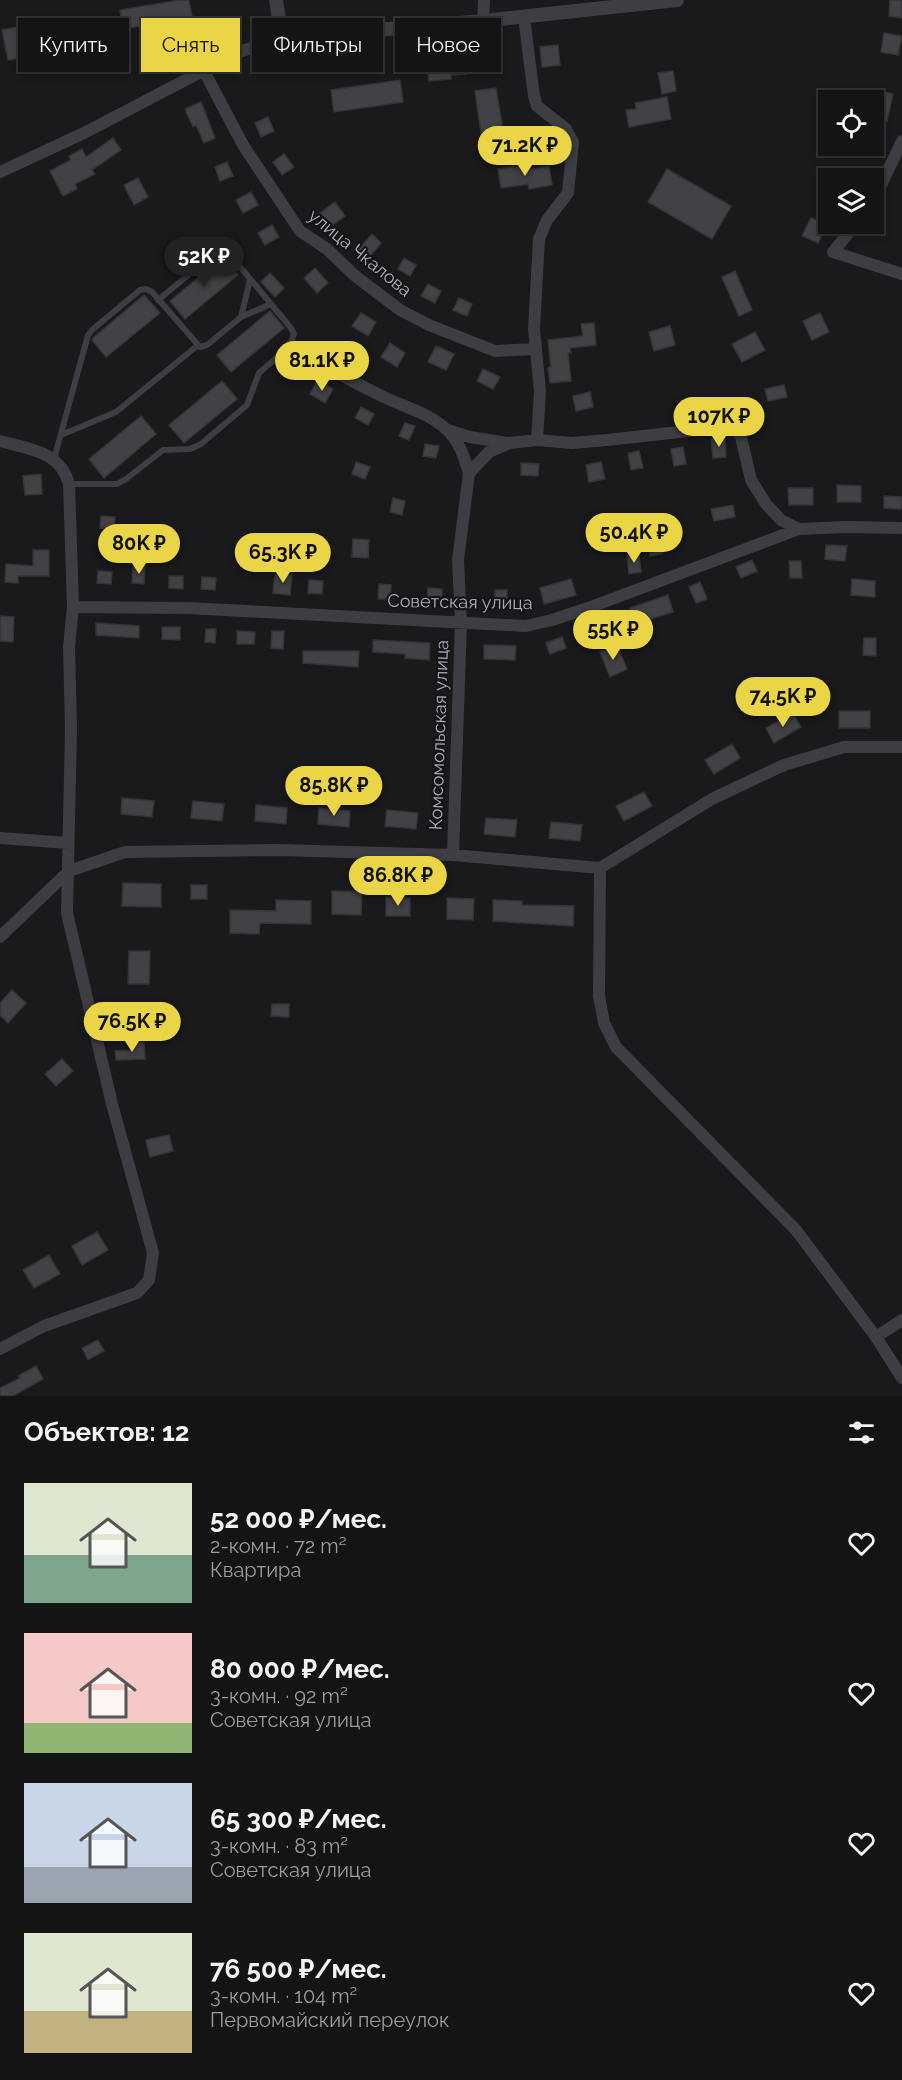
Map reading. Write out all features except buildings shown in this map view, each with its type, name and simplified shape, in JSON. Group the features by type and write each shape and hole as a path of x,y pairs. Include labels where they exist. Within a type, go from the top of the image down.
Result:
{"street":[{"path":"276,0 279,18"},
{"path":"483,18 484,0"},
{"path":"501,19 677,0"},
{"path":"524,17 537,106 566,129 573,142 568,193 547,220 539,238 534,318 540,391 537,440"},
{"path":"0,172 68,141 202,72"},
{"name":"улица Чкалова","path":"205,72 243,145 300,231 327,249 354,274 400,310 429,325 495,351 535,349"},
{"path":"884,179 902,141"},
{"path":"848,234 833,252 902,274"},
{"name":"Комсомольская улица","path":"290,346 361,386 435,420 447,430 464,454 469,473 458,560 460,623 453,855"},
{"name":"Комсомольская улица","path":"447,430 470,437 509,443 537,440 572,443 724,427 735,429 741,437 751,480 766,504 781,520 799,529"},
{"path":"0,441 43,452 63,469 69,484 73,607 69,647 71,728 67,913 112,1104 153,1253 149,1280 137,1293 44,1326 0,1348"},
{"name":"Комсомольская улица","path":"469,473 489,452 509,443"},
{"name":"Советская улица","path":"73,607 188,609 526,626 552,620 799,529 902,528"},
{"path":"0,937 69,871 125,852 279,850 453,855 600,868 712,799 784,765 844,747 902,747"},
{"path":"0,838 68,843"},
{"path":"600,868 598,996 604,1023 616,1047 796,1230 876,1337 902,1378"},
{"path":"876,1337 902,1320"}],"lane":[{"path":"69,484 117,484 163,450 190,449 201,444 243,409 249,401 259,373 290,346 294,334 232,257 225,253 214,254 158,300"},
{"path":"241,316 250,280"},
{"path":"54,459 89,332 140,290 149,290 197,346"},
{"path":"61,435 116,412 197,346 204,346 241,316 271,304"}]}
